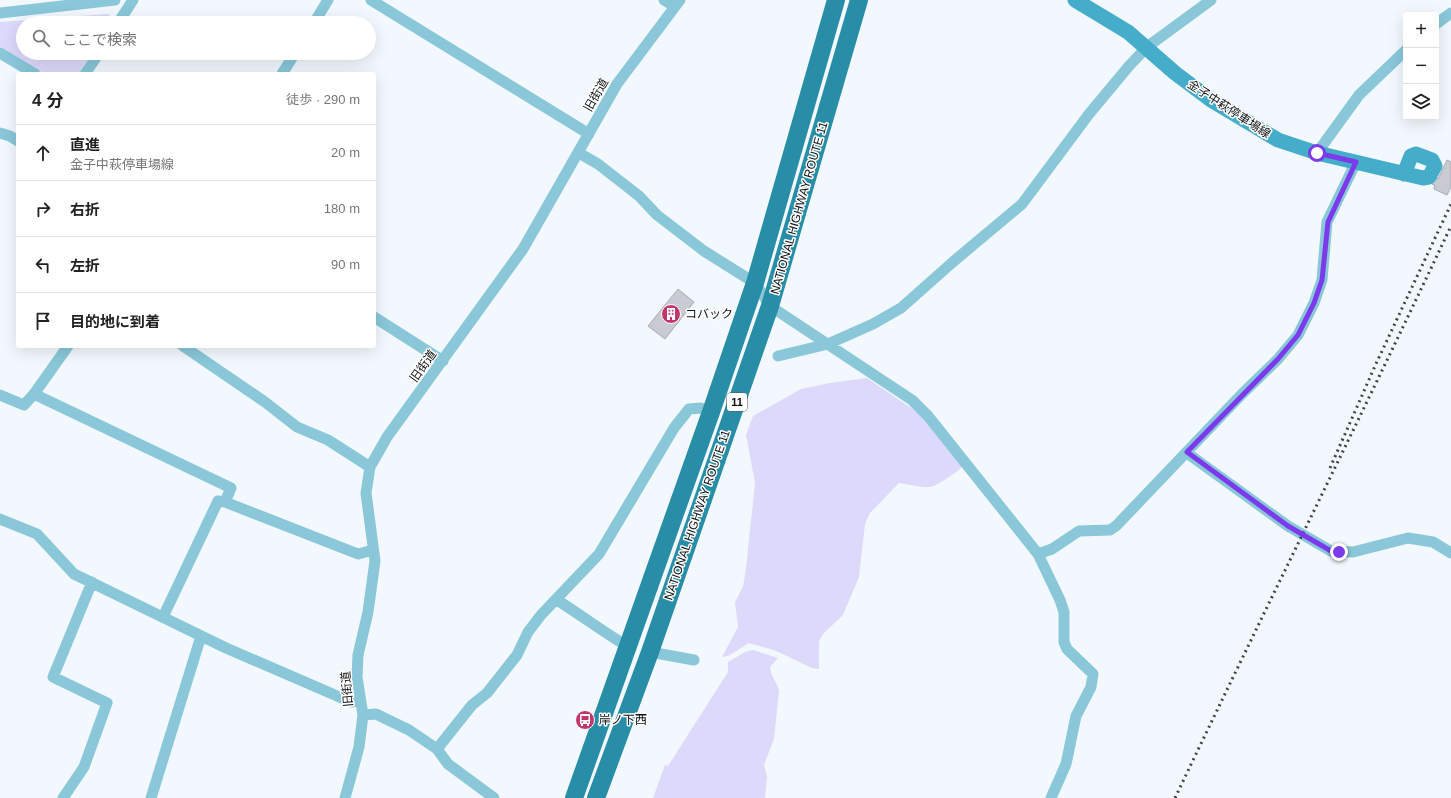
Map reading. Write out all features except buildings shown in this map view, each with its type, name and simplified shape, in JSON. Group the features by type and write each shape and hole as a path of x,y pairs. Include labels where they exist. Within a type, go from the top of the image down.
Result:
{"highway":[{"name":"NATIONAL HIGHWAY ROUTE 11","path":"574,798 711,412 755,283 836,0"},
{"name":"NATIONAL HIGHWAY ROUTE 11","path":"596,798 650,652 770,306 859,0"}],"main road":[{"name":"金子中萩停車場線","path":"1075,0 1128,32 1175,73 1211,100 1278,140 1317,153 1404,174"}],"street":[{"path":"0,13 115,0"},
{"path":"123,16 133,0"},
{"path":"318,16 328,0"},
{"path":"371,0 589,134"},
{"path":"664,0 677,3"},
{"path":"778,356 828,344 874,324 901,308 1022,204 1089,114 1128,66 1147,47 1211,0"},
{"name":"旧街道","path":"346,798 359,747 362,715 357,677 358,655 368,612 375,560 366,493 370,468 387,437 523,249 617,84 677,3"},
{"path":"1439,22 1451,13"},
{"path":"0,53 32,72"},
{"path":"1317,153 1359,95 1403,53"},
{"path":"86,72 94,60"},
{"path":"283,72 291,60"},
{"path":"0,133 16,140"},
{"path":"579,153 598,164 639,196 657,215 704,251 755,283 770,306 814,337 828,344 912,400 928,416 1038,554 1062,606 1064,642 1067,649 1093,674 1091,687 1076,716 1066,764 1051,798"},
{"path":"1038,554 1052,549 1079,531 1110,530 1116,526 1278,359 1298,335 1314,303 1322,280 1328,222 1356,162"},
{"path":"376,318 443,361"},
{"path":"0,395 24,406 67,348"},
{"path":"186,348 265,402 297,426 328,440 370,468"},
{"path":"34,394 231,488 225,502"},
{"path":"437,750 472,705 487,693 517,655 528,632 541,615 557,600 599,554 674,428 689,409 700,408 711,412"},
{"path":"1187,452 1288,526 1331,551 1353,552 1408,538 1433,542 1451,553"},
{"path":"163,617 218,501 225,502 358,554 374,550"},
{"path":"0,520 37,534 74,574 201,636 351,702 360,701"},
{"path":"64,798 84,767 107,703 53,677 92,582"},
{"path":"557,600 588,620 601,632 628,646"},
{"path":"151,798 201,636"},
{"path":"650,652 694,660"},
{"path":"362,715 376,714 409,730 437,750 448,764 494,798"}],"shaded area":[{"path":"107,14 110,16 80,16"},
{"path":"16,21 16,57 0,47 0,22"},
{"path":"22,60 87,60 79,72 42,72"},
{"path":"867,378 920,414 962,467 942,482 930,487 899,483 870,513 865,524 859,577 843,615 823,634 819,641 819,669 812,668 774,650 749,643 728,656 722,657 738,627 735,602 743,587 746,568 755,483 746,435 753,416 801,389"},
{"path":"753,650 778,658 770,667 779,691 774,739 764,765 767,777 765,798 653,798 665,765 668,766 728,672 728,662 745,652"}],"railway":[{"path":"1330,468 1375,366 1451,204"},
{"path":"1175,798 1451,226"}],"place":[{"name":"コバック","path":"671,314"},
{"name":"岸ノ下西","path":"585,720"}],"route":[{"path":"1317,153 1356,162 1328,222 1322,280 1314,303 1298,335 1278,359 1242,394 1187,452 1288,526 1331,551 1339,552"}]}
